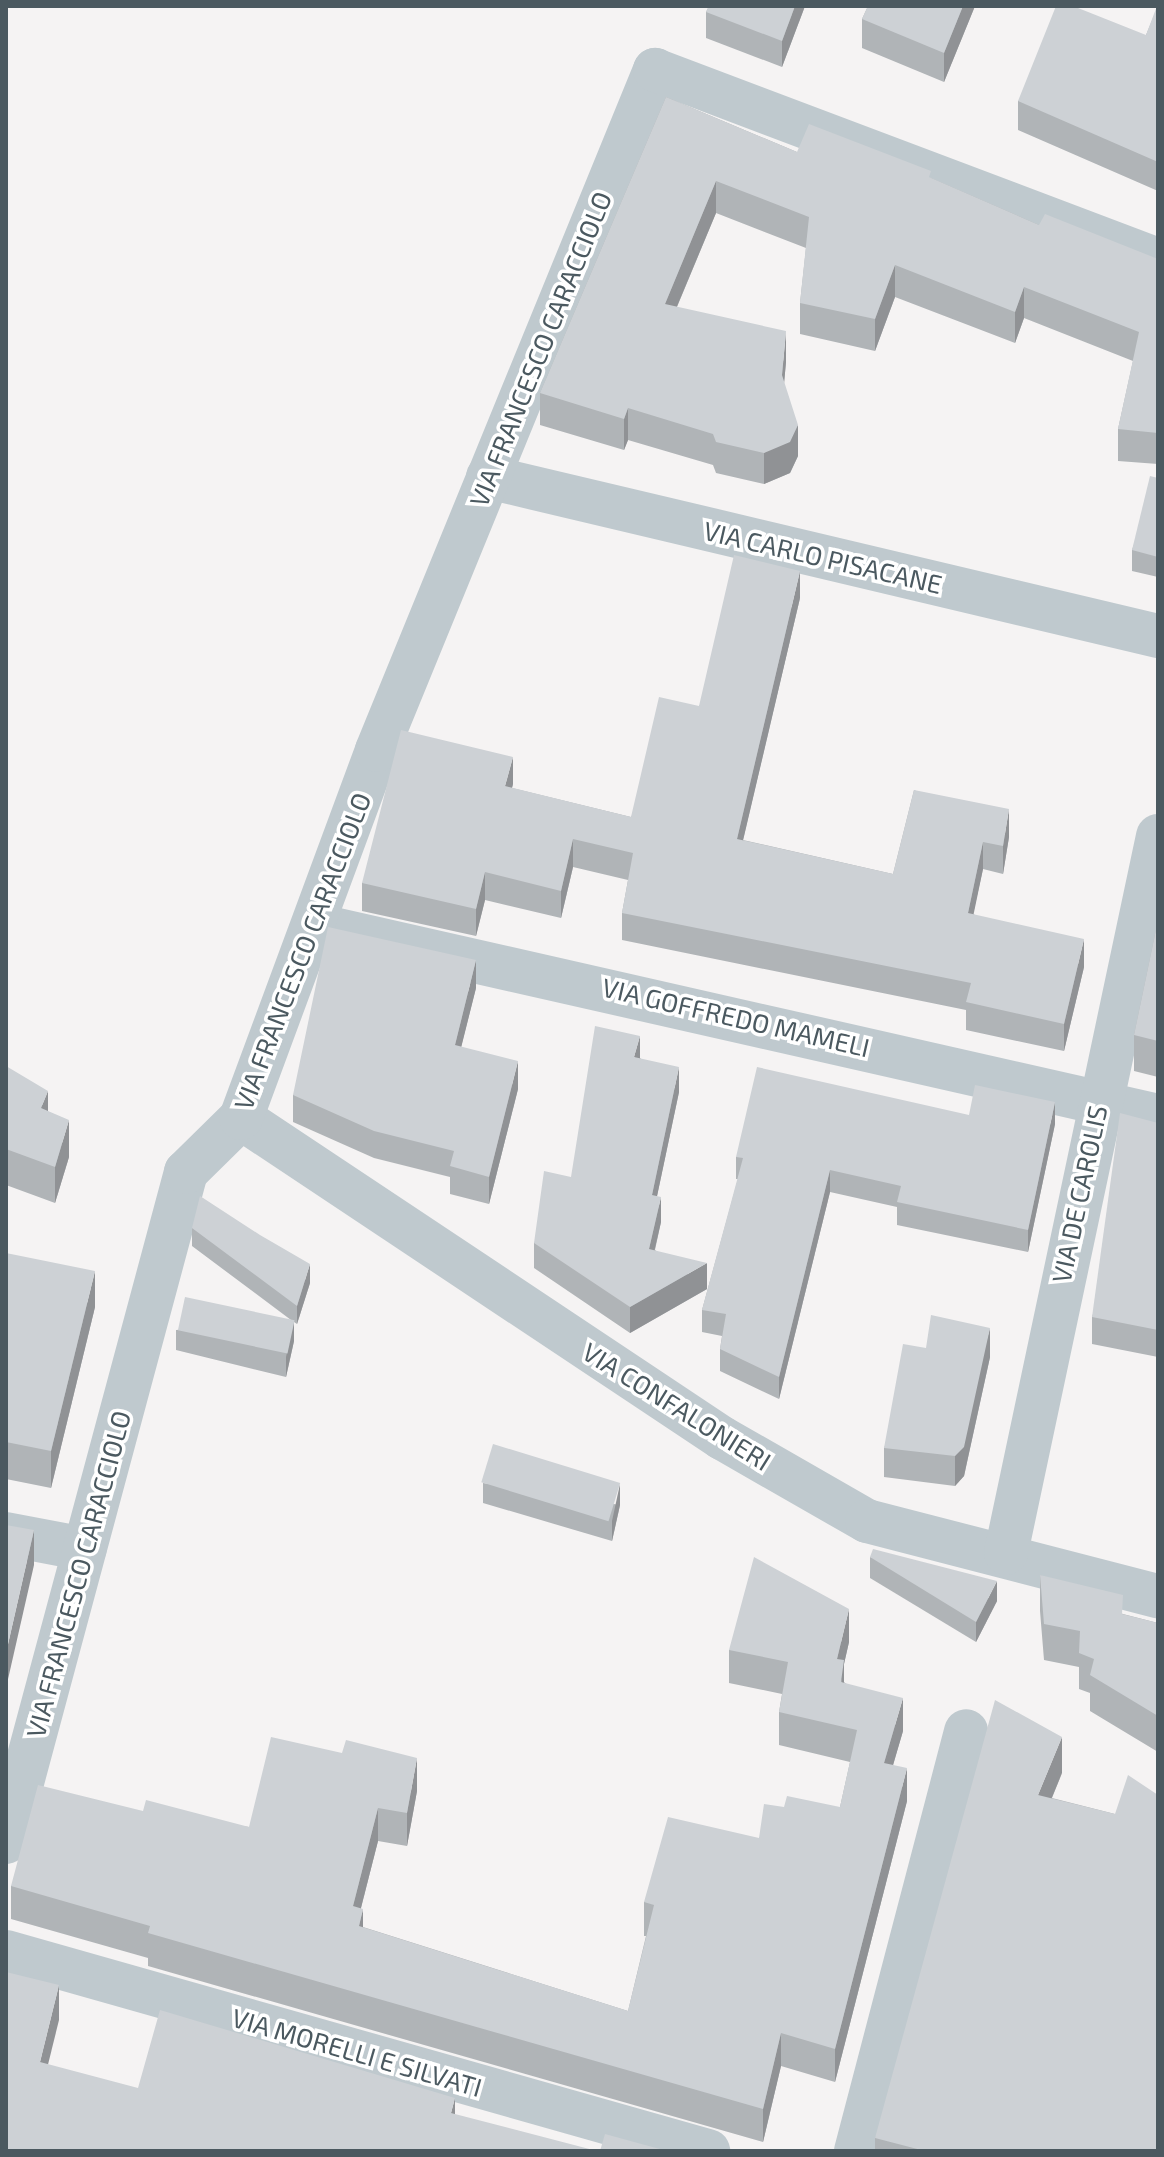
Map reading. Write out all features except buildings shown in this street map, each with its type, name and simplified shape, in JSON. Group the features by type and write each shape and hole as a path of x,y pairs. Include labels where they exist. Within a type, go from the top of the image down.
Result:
{"street":[{"name":"VIA FRANCESCO CARACCIOLO","path":"6,1842 186,1172 241,1118 312,925 488,477 655,70 1158,260"},
{"name":"VIA CARLO PISACANE","path":"488,477 1158,636"},
{"name":"VIA DE CAROLIS","path":"1006,1553 1098,1101 1158,836"},
{"name":"VIA GOFFREDO MAMELI","path":"312,925 1158,1116"},
{"name":"VIA CONFALONIERI","path":"241,1118 722,1438 854,1514 1158,1596"},
{"path":"6,1534 85,1549"},
{"path":"856,2151 966,1731"},
{"name":"VIA MORELLI E SILVATI","path":"6,1952 708,2151"}]}
